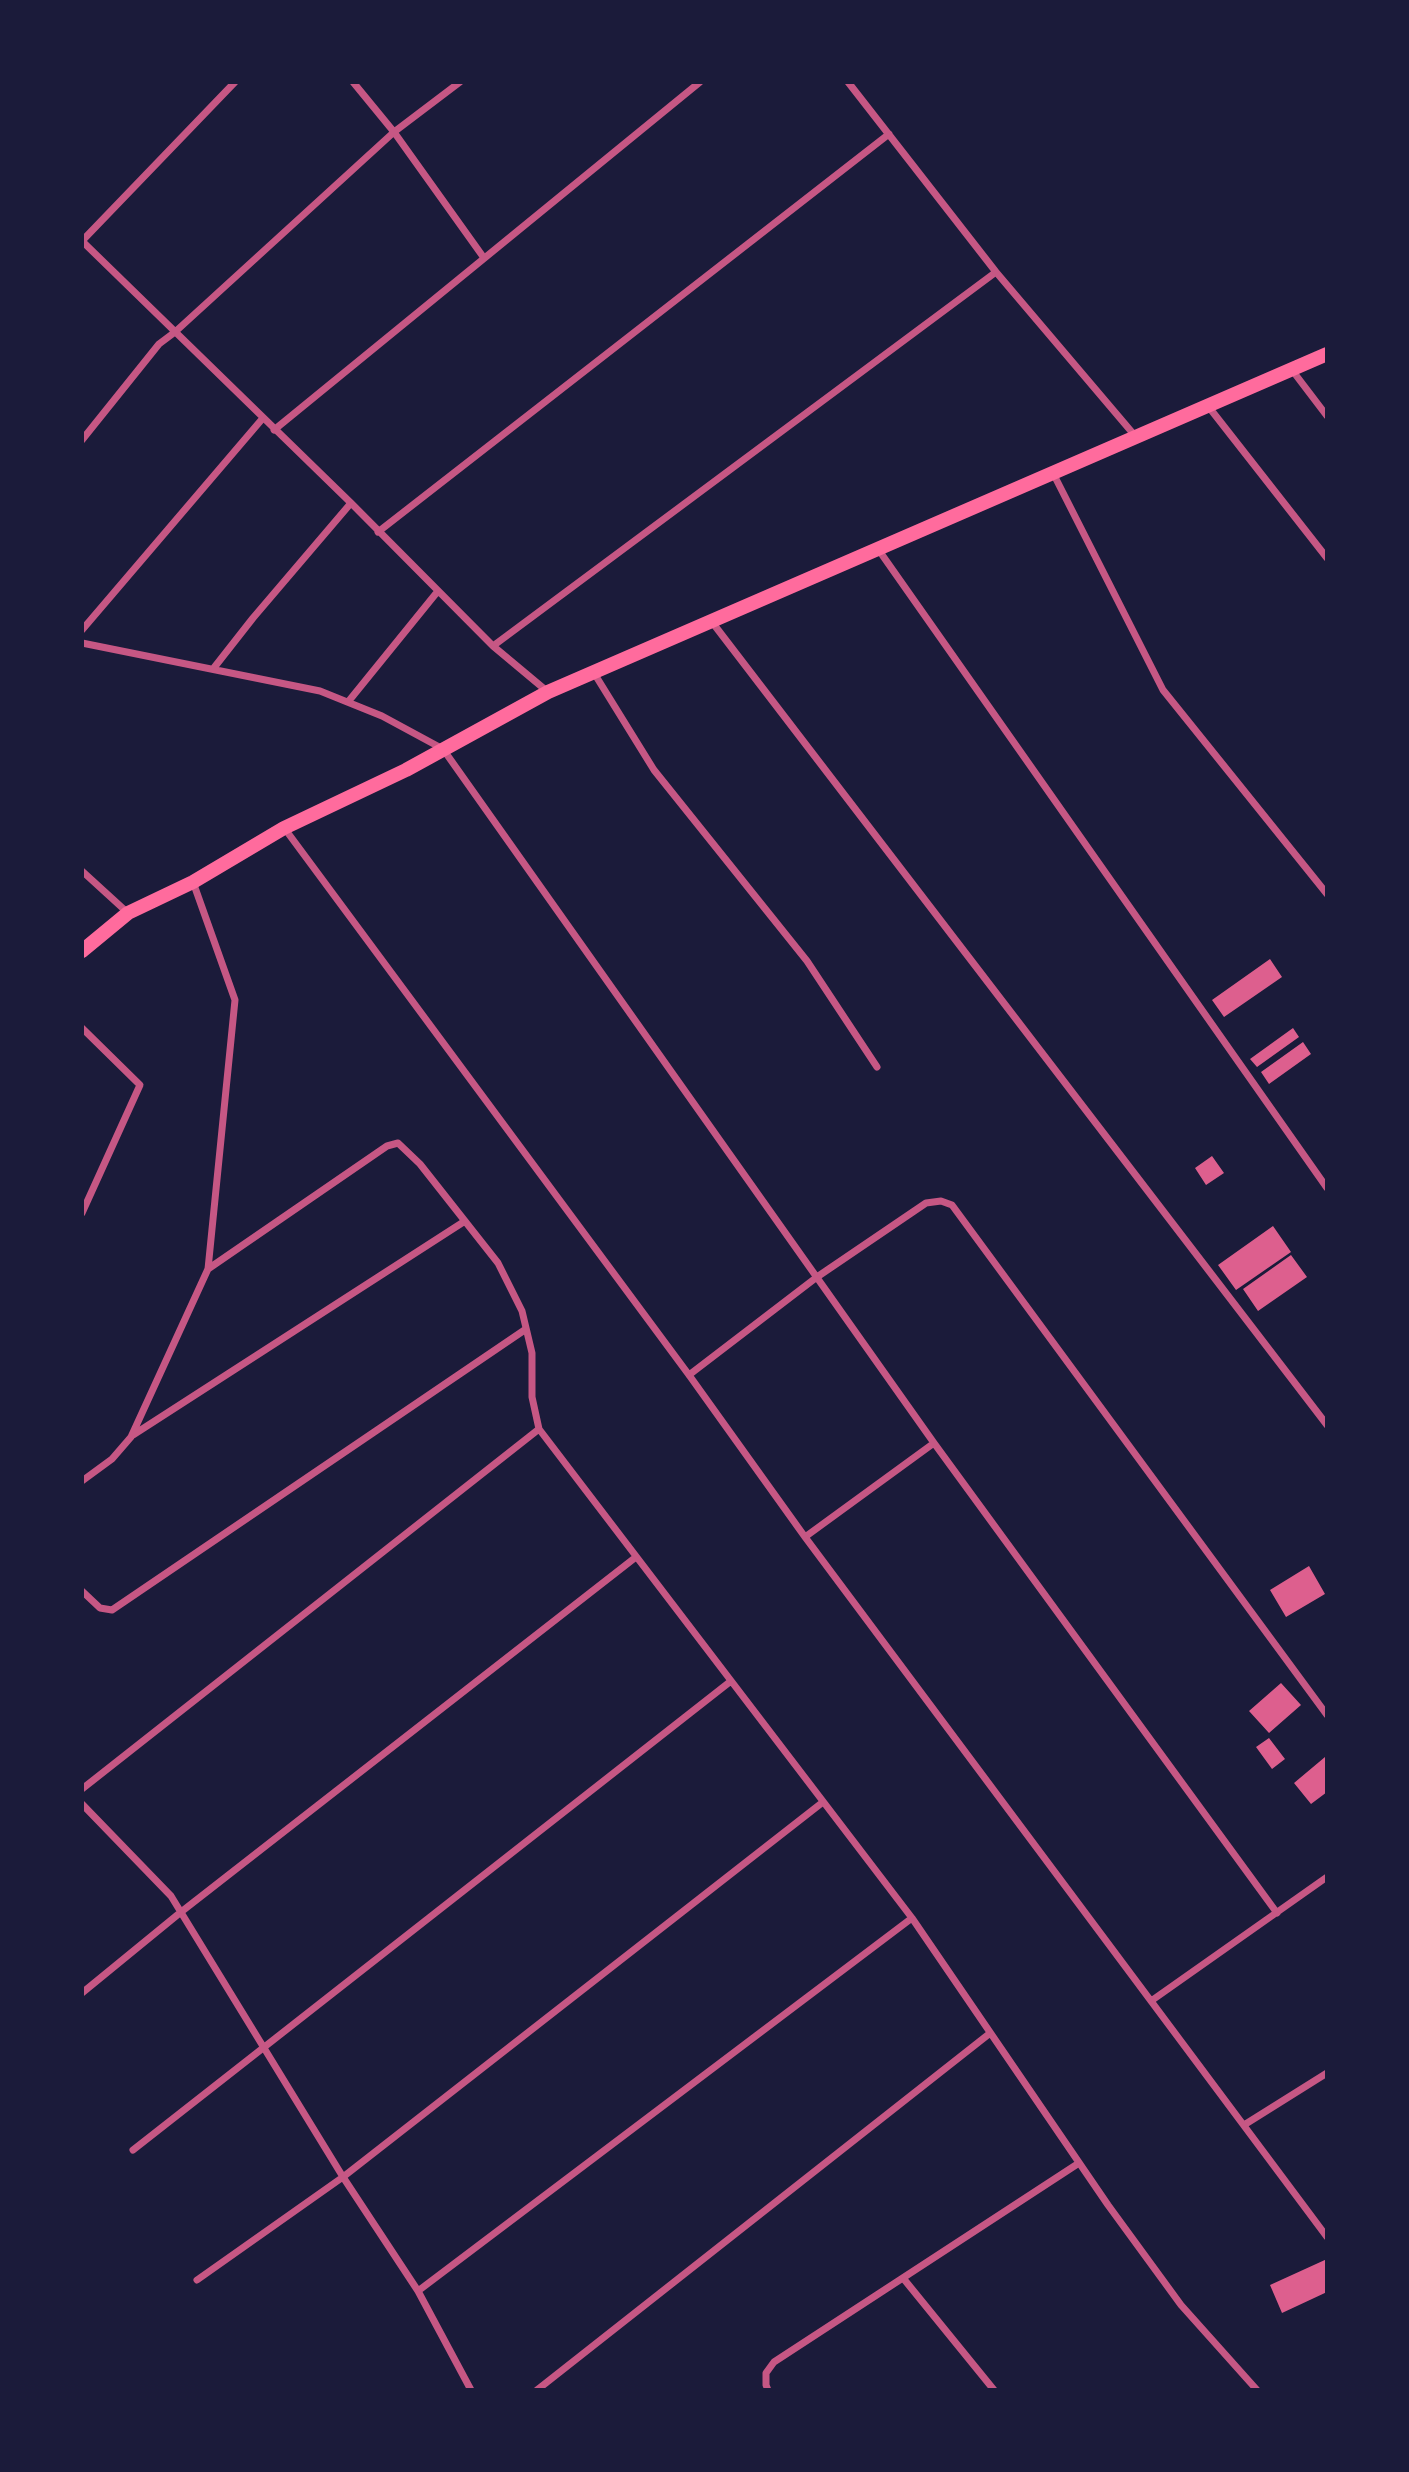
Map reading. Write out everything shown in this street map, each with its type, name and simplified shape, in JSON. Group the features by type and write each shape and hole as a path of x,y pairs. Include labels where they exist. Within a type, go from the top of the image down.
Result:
{"main road":[{"path":"82,951 128,913 193,882 284,828 406,770 548,692 1327,354"}],"street":[{"path":"234,82 82,241 351,503 493,646 548,692"},
{"path":"353,82 394,132 484,258"},
{"path":"82,440 159,344 394,132 460,82"},
{"path":"274,430 700,82"},
{"path":"848,82 996,272 1136,437"},
{"path":"378,532 889,134"},
{"path":"493,646 996,272"},
{"path":"1291,369 1327,416"},
{"path":"1208,406 1327,558"},
{"path":"82,630 263,418"},
{"path":"1053,473 1163,690 1327,894"},
{"path":"213,669 351,503"},
{"path":"878,549 1327,1188"},
{"path":"348,702 438,591"},
{"path":"712,621 1327,1425"},
{"path":"82,643 320,691 382,716 443,749 934,1443 1278,1913"},
{"path":"594,673 654,770 807,961 877,1067"},
{"path":"284,828 689,1375 805,1537 1327,2236"},
{"path":"82,871 128,913"},
{"path":"82,1481 112,1459 131,1437 208,1269 235,1000 193,882"},
{"path":"82,1028 140,1084 82,1213"},
{"path":"208,1269 387,1146 398,1143 419,1164 498,1263 522,1311 532,1353 533,1397 539,1429 912,1918 959,1985 989,2034 1181,2305 1257,2390"},
{"path":"689,1375 817,1277 926,1203 941,1201 952,1205 1327,1715"},
{"path":"131,1437 465,1221"},
{"path":"82,1591 100,1608 112,1610 526,1329"},
{"path":"82,1789 539,1429"},
{"path":"805,1537 934,1443"},
{"path":"82,1993 181,1912 636,1558"},
{"path":"133,2150 731,1682"},
{"path":"197,2280 343,2177 823,1802"},
{"path":"82,1804 171,1896 262,2049 418,2291 471,2390"},
{"path":"1151,2001 1327,1877"},
{"path":"418,2291 912,1918"},
{"path":"537,2390 989,2034"},
{"path":"1244,2125 1327,2073"},
{"path":"768,2390 766,2373 774,2362 1079,2162"},
{"path":"903,2278 994,2390"}],"building":[{"path":"1270,959 1282,977 1224,1017 1212,1000"},
{"path":"1293,1028 1299,1037 1257,1067 1250,1059"},
{"path":"1303,1042 1311,1054 1269,1084 1261,1072"},
{"path":"1212,1156 1224,1173 1206,1185 1195,1168"},
{"path":"1273,1226 1291,1252 1236,1290 1218,1265"},
{"path":"1291,1255 1307,1277 1258,1311 1243,1289"},
{"path":"1309,1566 1325,1594 1286,1617 1270,1590"},
{"path":"1281,1683 1301,1705 1269,1733 1249,1711"},
{"path":"1269,1738 1285,1759 1272,1769 1256,1747"},
{"path":"1325,1757 1327,1792 1311,1804 1294,1783"},
{"path":"1327,2259 1327,2292 1282,2313 1270,2285"}]}
